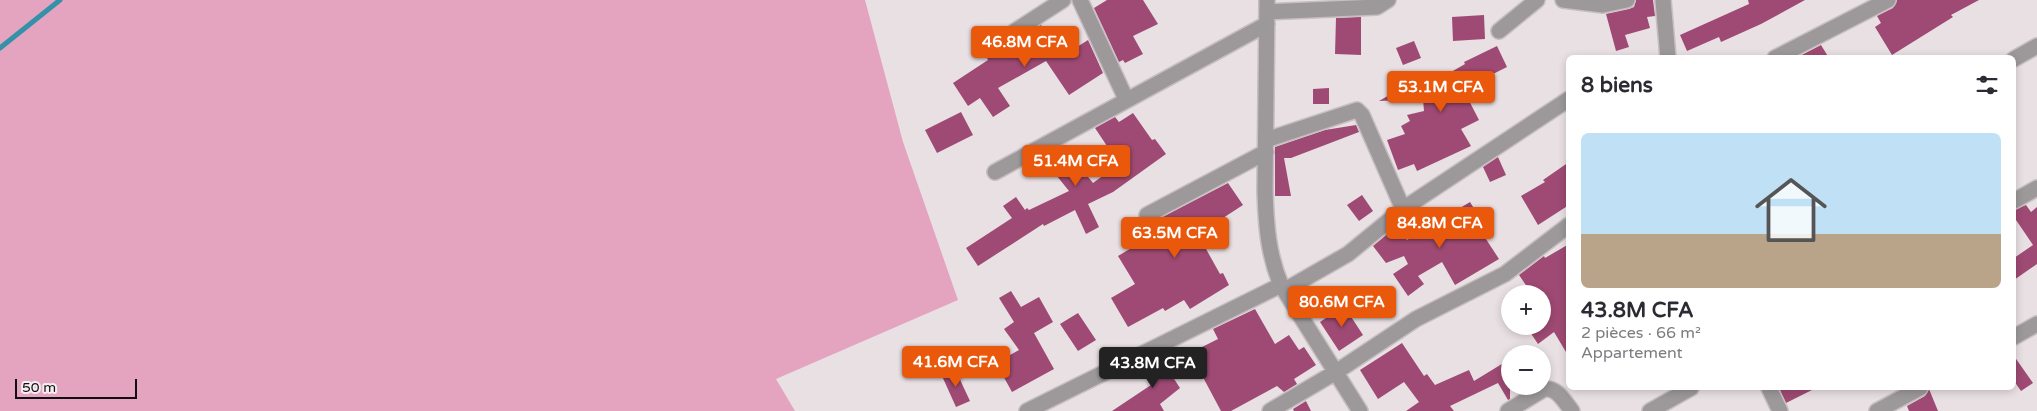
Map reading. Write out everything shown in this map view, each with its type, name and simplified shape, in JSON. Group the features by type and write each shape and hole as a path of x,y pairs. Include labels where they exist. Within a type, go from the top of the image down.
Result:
{"street":[{"path":"1015,31 1063,0"},
{"path":"1080,0 1126,99"},
{"path":"995,172 1126,99 1267,12 1377,7 1388,0"},
{"path":"1499,31 1536,0"},
{"path":"1563,0 1603,5 1627,0"},
{"path":"1663,0 1668,55"},
{"path":"1781,55 1888,0"},
{"path":"1267,12 1265,191 1272,264 1283,288 1360,411"},
{"path":"2016,58 2037,46"},
{"path":"1027,411 1283,288 1348,254 1403,209 1566,102"},
{"path":"1147,214 1266,146 1357,110 1362,115 1403,209"},
{"path":"2016,200 2037,188"},
{"path":"1270,411 1336,372 1416,319 1505,274 1566,227"},
{"path":"2016,336 2037,324"},
{"path":"1508,411 1544,389 1550,388 1554,390 1572,411"},
{"path":"1650,411 1687,390"},
{"path":"1770,390 1780,411"},
{"path":"1876,411 1916,390"}],"shaded area":[{"path":"0,0 865,0 903,142 958,300 776,379 795,411 0,411"}],"building":[{"path":"1107,0 1143,0 1158,24 1133,36 1143,54 1125,63 1123,60 1119,62 1094,8"},
{"path":"1636,0 1653,0 1655,16 1647,17 1650,28 1625,35 1629,47 1616,51 1606,14 1634,7"},
{"path":"1748,0 1805,0 1761,24 1721,42 1719,37 1687,51 1680,35 1749,4"},
{"path":"1897,0 1979,0 1951,15 1953,17 1892,55 1875,27 1881,23 1877,16 1893,8"},
{"path":"1484,15 1485,39 1453,41 1452,17"},
{"path":"1361,17 1361,55 1335,54 1336,18"},
{"path":"1041,25 1063,56 1088,40 1103,73 1069,95 1046,61 998,88 1010,106 993,117 980,98 968,106 953,83 988,60 981,45 1006,34 1011,40 1020,39"},
{"path":"1414,41 1421,58 1403,65 1396,48"},
{"path":"1821,45 1827,55 1802,55"},
{"path":"1497,46 1507,67 1463,89 1479,120 1461,129 1471,146 1417,171 1414,164 1398,170 1387,140 1405,134 1401,126 1410,121 1407,115 1424,111 1423,99 1379,101 1419,78 1425,87 1465,64 1464,62"},
{"path":"1329,88 1329,104 1313,104 1313,89"},
{"path":"961,112 973,135 937,153 925,130"},
{"path":"1133,113 1152,140 1155,139 1166,154 1113,192 1088,204 1099,227 1086,234 1075,210 1044,226 1043,224 978,266 966,248 1012,218 1003,206 1016,197 1025,210 1027,208 1029,210 1069,191 1044,160 1063,146 1093,183 1119,164 1095,128 1115,117 1119,122"},
{"path":"1356,125 1359,132 1291,158 1284,158 1291,196 1275,196 1275,147 1325,130"},
{"path":"1498,157 1506,175 1490,182 1483,167"},
{"path":"1566,164 1566,207 1538,225 1521,196 1545,182 1543,180"},
{"path":"1228,183 1243,205 1200,233 1203,239 1201,240 1220,274 1223,273 1229,285 1190,309 1184,300 1165,311 1163,308 1128,327 1111,298 1135,284 1118,256 1150,237 1140,220 1146,224 1151,223"},
{"path":"1362,195 1373,211 1359,221 1347,205"},
{"path":"1470,202 1489,233 1484,236 1499,259 1455,285 1442,262 1418,276 1424,284 1408,296 1393,274 1408,264 1404,256 1386,263 1373,246 1397,226 1407,240"},
{"path":"2026,205 2031,212 2037,207 2037,264 2016,279 2016,257 2033,245 2016,220 2016,209"},
{"path":"1566,246 1566,352 1554,332 1551,334 1551,285 1526,285 1519,275 1544,256 1545,258"},
{"path":"1011,291 1021,307 1039,297 1053,322 1034,333 1054,369 1012,392 996,363 1019,350 1004,329 1014,322 999,298"},
{"path":"1344,306 1363,335 1339,351 1320,322"},
{"path":"1255,309 1275,344 1289,335 1299,350 1304,347 1316,365 1294,379 1297,384 1284,392 1277,386 1231,411 1221,411 1190,353 1218,339 1213,329"},
{"path":"1078,313 1096,340 1078,351 1060,324"},
{"path":"1532,335 1550,335 1538,344"},
{"path":"1402,343 1424,376 1427,374 1435,385 1469,370 1474,381 1501,364 1501,388 1498,383 1450,406 1454,411 1406,411 1419,402 1404,382 1378,399 1360,370"},
{"path":"1159,356 1180,388 1160,404 1164,411 1112,411 1154,383 1142,367"},
{"path":"2016,359 2033,383 2021,391 2016,384"},
{"path":"955,369 970,401 956,407 942,376"},
{"path":"1780,390 1812,390 1786,403"},
{"path":"1929,390 1938,411 1909,411 1907,406 1925,396"},
{"path":"1505,395 1510,395 1508,400"},
{"path":"1306,401 1311,411 1294,411 1293,409"}],"waterway":[{"path":"0,48 60,0"}]}
